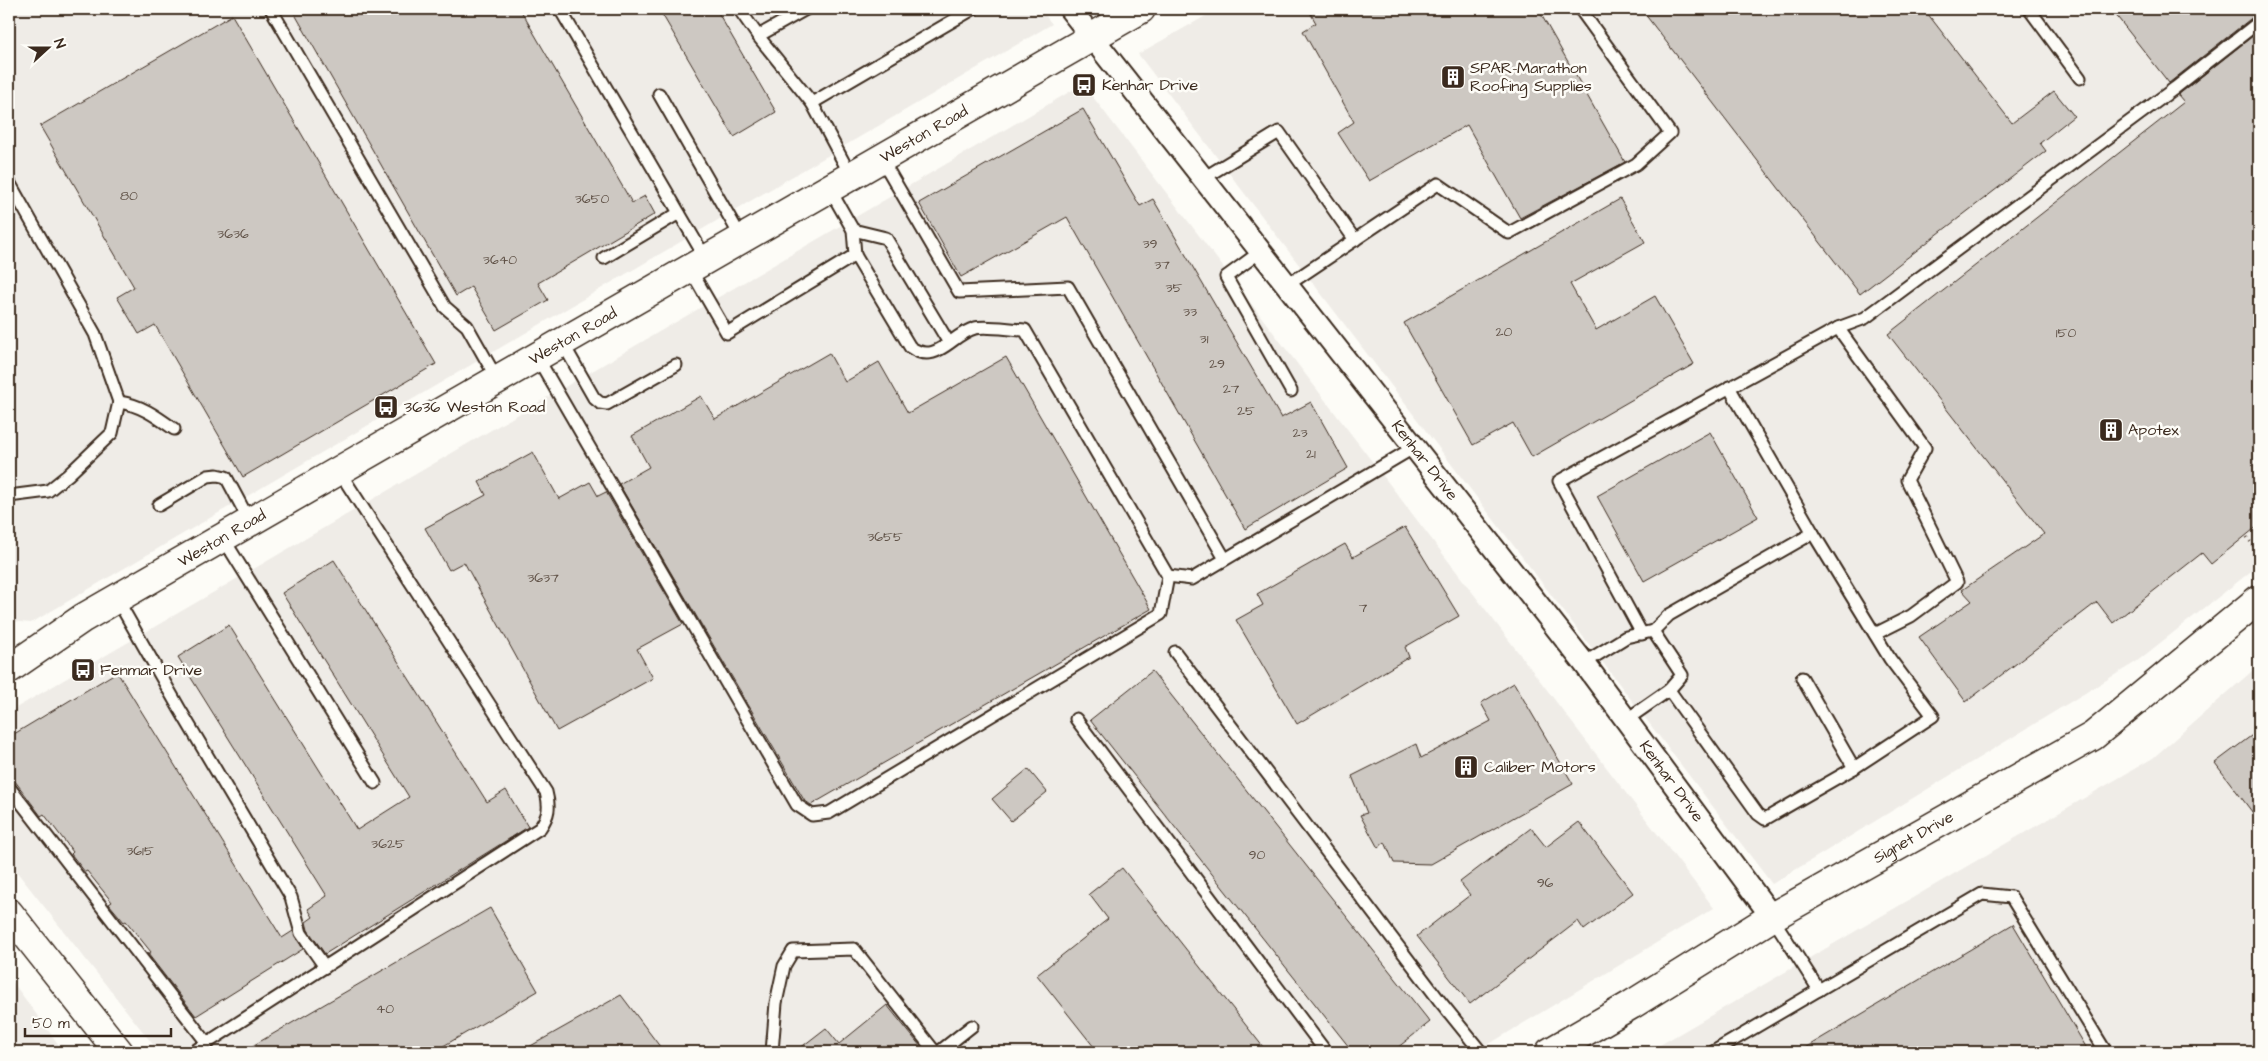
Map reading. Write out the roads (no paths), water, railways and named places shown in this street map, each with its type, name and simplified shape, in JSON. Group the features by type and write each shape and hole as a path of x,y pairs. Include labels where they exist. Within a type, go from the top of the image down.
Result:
{"main road":[{"name":"Weston Road","path":"9,669 72,625 1141,9"},
{"name":"Signet Drive","path":"1550,1052 1631,1006 1772,916 2093,736 2259,599"},
{"path":"9,646 72,625"},
{"path":"15,926 118,1052"}],"street":[{"name":"Kenhar Drive","path":"1070,9 1413,448 1584,663 1772,916"}],"lane":[{"path":"271,9 445,307 467,326 497,380"},
{"path":"560,9 679,213 727,333 855,255"},
{"path":"536,357 797,805 812,815 829,813 1161,614 1168,576 1025,330 975,328 930,354 919,354 910,348 855,255 854,230 840,182 812,103 758,36 739,9"},
{"path":"758,36 806,9"},
{"path":"812,103 973,9"},
{"path":"1286,286 1438,184 1509,233 1636,164 1670,133 1580,9"},
{"path":"2028,9 2080,78"},
{"path":"1626,720 1669,690 1682,675 1647,632 1559,481 1838,328 1865,318 2175,88 2259,22"},
{"path":"659,94 742,239"},
{"path":"1202,179 1279,132 1355,240"},
{"path":"881,158 959,292 1068,287 1225,559"},
{"path":"9,182 95,334 119,402 112,433 68,476 48,491 9,496"},
{"path":"604,258 679,213"},
{"path":"854,230 886,238 950,343"},
{"path":"1260,252 1226,277 1291,391"},
{"path":"1838,328 1925,448 1907,480 1957,582 1911,616 1875,634"},
{"path":"562,342 594,398 600,403 607,404 676,365"},
{"path":"1669,690 1758,814 1765,819 1854,768 1933,716 1890,659 1813,533 1729,388"},
{"path":"119,402 134,404 150,412 174,429"},
{"path":"1168,576 1192,579 1413,448"},
{"path":"192,1052 540,828 548,816 549,803 546,792 339,471"},
{"path":"159,505 208,476 217,475 226,477 250,522"},
{"path":"1584,663 1626,637 1647,632 1669,615 1813,533"},
{"path":"223,538 374,784"},
{"path":"117,599 184,717 291,897 301,933 324,967"},
{"path":"1175,652 1439,1000 1481,1052"},
{"path":"1802,678 1854,768"},
{"path":"1076,719 1326,1052"},
{"path":"9,787 206,1043"},
{"path":"1713,1052 1982,894 2011,897 2106,1052"},
{"path":"1772,916 1819,990"},
{"path":"772,1052 778,994 784,966 793,951 854,949 937,1052 972,1026"}],"place":[{"name":"SPAR-Marathon Roofing Supplies","path":"1453,77"},
{"name":"Kenhar Drive","path":"1084,85"},
{"name":"3636 Weston Road","path":"386,407"},
{"name":"Apotex","path":"2111,430"},
{"name":"Fenmar Drive","path":"83,670"},
{"name":"Caliber Motors","path":"1466,767"}]}
